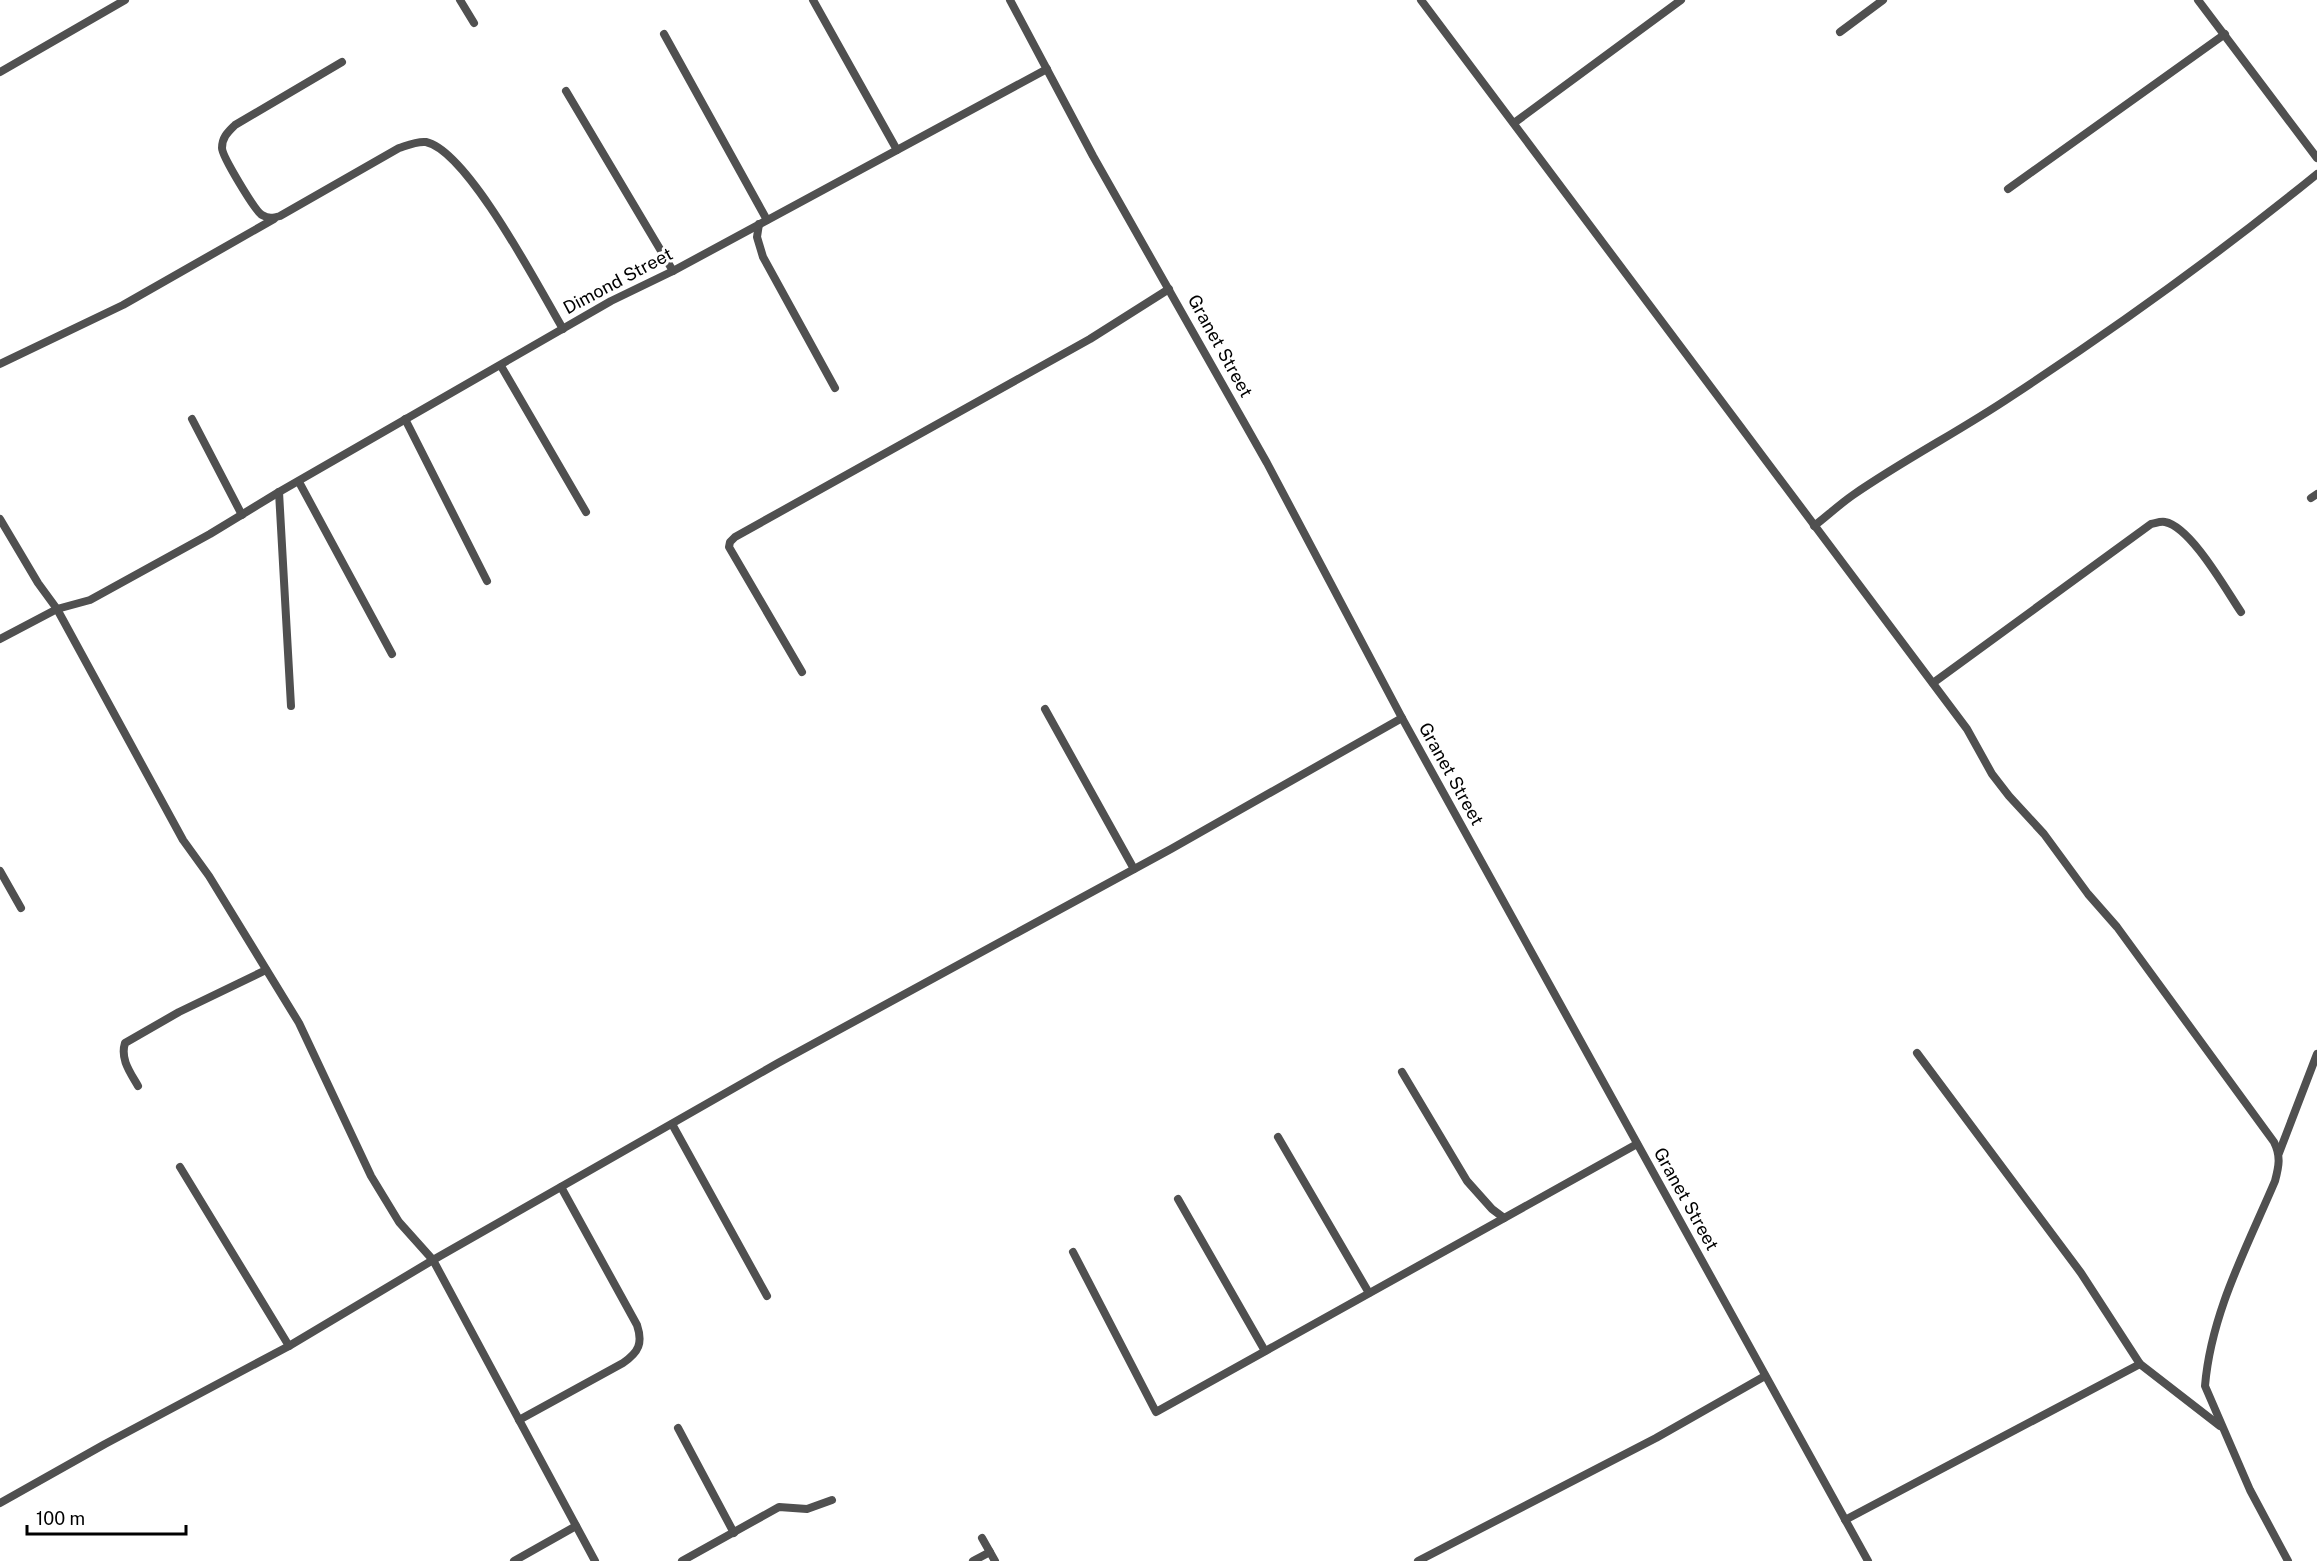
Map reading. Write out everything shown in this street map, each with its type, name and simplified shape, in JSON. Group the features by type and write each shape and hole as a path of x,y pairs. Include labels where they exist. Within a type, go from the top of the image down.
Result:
{"street":[{"path":"0,72 125,0"},
{"path":"460,0 474,23"},
{"path":"813,0 897,150"},
{"name":"Granet Street","path":"1010,0 1267,463 1402,718 1868,1561"},
{"path":"1422,0 1967,729 1992,774 2044,834 2088,894 2117,927 2274,1142 2279,1153 2280,1164 2275,1181 2223,1303 2206,1367 2205,1386 2250,1490 2288,1561"},
{"path":"1514,123 1681,0"},
{"path":"1840,32 1883,0"},
{"path":"2198,0 2317,158"},
{"path":"664,34 763,222 757,237 763,257 835,388"},
{"path":"2008,189 2225,34"},
{"path":"280,216 270,218 260,214 253,206 221,151 224,137 235,124 342,62"},
{"name":"Dimond Street","path":"57,609 90,600 210,534 611,301 673,271 1047,69"},
{"path":"566,91 673,271"},
{"path":"0,364 123,305 399,148 412,143 425,142 438,147 452,157 467,175 490,208 563,329"},
{"path":"1814,526 1851,496 2011,397 2133,313 2261,220 2317,174"},
{"path":"802,672 729,547 730,542 875,457 1090,339 1169,289"},
{"path":"501,366 586,512"},
{"path":"192,419 242,515"},
{"path":"405,419 487,581"},
{"path":"299,482 392,654"},
{"path":"279,492 291,706"},
{"path":"0,519 32,573 57,609 183,840 209,876 299,1023 371,1176 399,1222 433,1260 595,1561"},
{"path":"1933,683 2151,524 2161,522 2175,526 2198,548 2241,612"},
{"path":"0,639 57,609"},
{"path":"1045,710 1134,869"},
{"path":"0,1503 289,1346 433,1260 672,1124 1402,718"},
{"path":"0,871 21,908"},
{"path":"138,1086 124,1061 125,1043 179,1012 266,970"},
{"path":"1917,1053 2081,1273 2140,1364 2222,1428"},
{"path":"2279,1153 2317,1054"},
{"path":"1402,1072 1467,1181 1492,1209 1504,1218"},
{"path":"672,1124 767,1296"},
{"path":"1278,1137 1369,1293"},
{"path":"1073,1252 1156,1412 1637,1144"},
{"path":"180,1167 289,1346"},
{"path":"519,1420 623,1363 640,1347 641,1337 638,1324 561,1187"},
{"path":"1178,1199 1265,1351"},
{"path":"1845,1520 2140,1364"},
{"path":"1418,1561 1656,1438 1765,1376"},
{"path":"678,1428 734,1533"},
{"path":"682,1561 779,1508 807,1509 832,1500"},
{"path":"514,1561 576,1526"},
{"path":"982,1539 995,1561"},
{"path":"973,1561 990,1552"}]}
